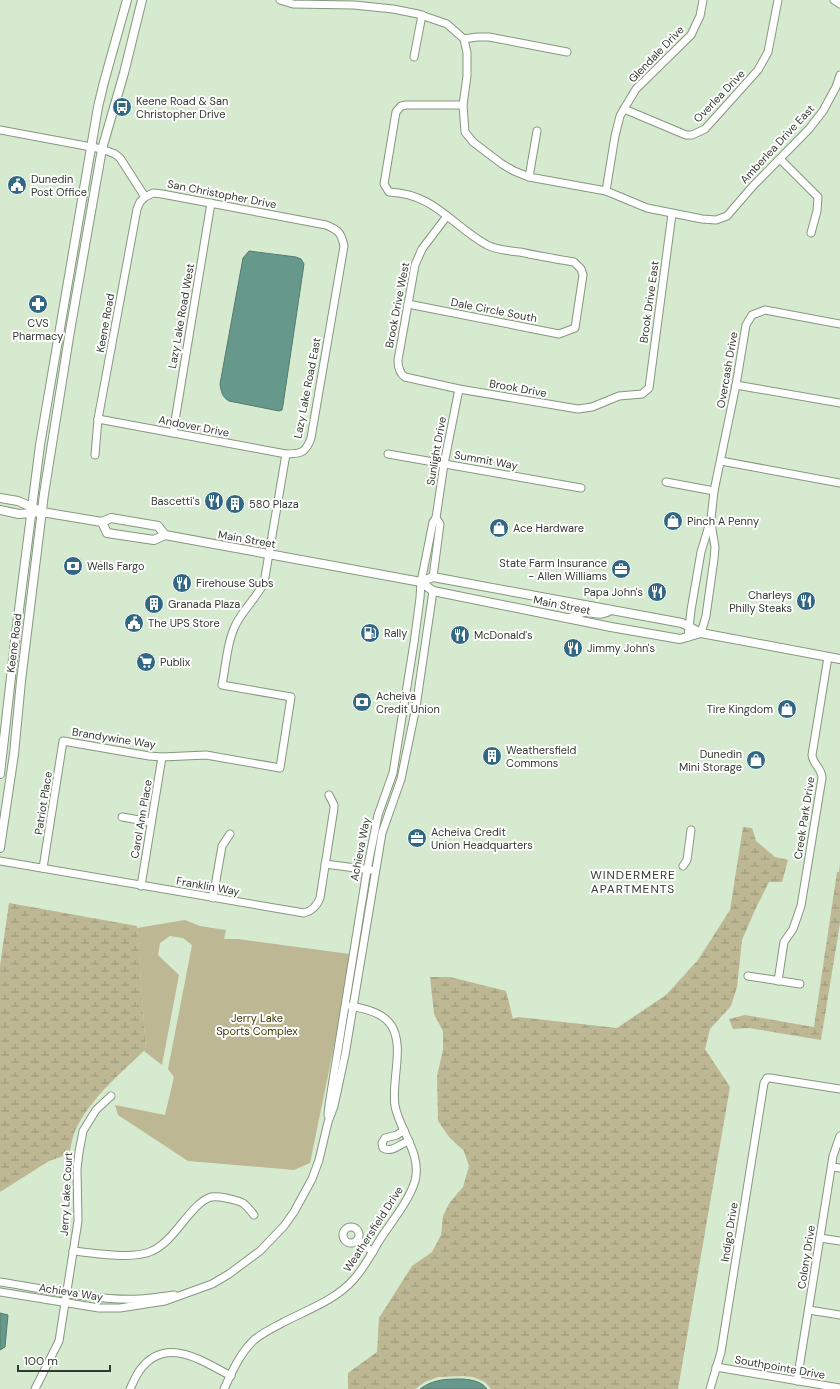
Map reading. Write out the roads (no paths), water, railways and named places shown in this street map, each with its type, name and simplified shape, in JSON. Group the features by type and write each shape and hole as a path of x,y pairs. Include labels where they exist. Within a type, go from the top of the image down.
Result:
{"main road":[{"name":"Keene Road","path":"0,774 40,445 91,147 104,82 127,0"},
{"name":"Keene Road","path":"0,848 14,754 22,673 42,512 70,331 102,149 126,66 142,0"},
{"name":"Main Street","path":"0,498 18,501 31,510 42,512 102,522 111,518 158,526 164,535"},
{"name":"Main Street","path":"0,510 19,514 31,510"},
{"name":"Main Street","path":"102,522 107,533 154,540 164,535 421,582 433,591 680,639 701,633"},
{"name":"Main Street","path":"433,577 682,623 701,633 840,659"},
{"path":"421,582 433,577 433,591"},
{"path":"570,618 580,613 586,612 605,614 611,610"}],"street":[{"path":"280,0 294,2 354,2 393,9 422,15 447,24 464,40 477,37 489,37 567,52"},
{"name":"Glendale Drive","path":"606,191 615,136 620,116 636,89 691,35 700,16 703,0"},
{"name":"Overlea Drive","path":"624,109 686,135 692,135 704,129 749,82 762,64 771,42 778,0"},
{"path":"834,0 840,4"},
{"path":"414,57 422,15"},
{"name":"Amberlea Drive East","path":"464,40 468,64 463,105 465,132 473,142 508,168 529,177 606,191 632,203 672,214 702,219 716,220 727,216 738,205 752,187 809,129 823,111 836,87 840,75"},
{"path":"447,216 421,198 389,192 384,184 396,112 401,106 463,105"},
{"path":"0,130 102,149 115,154 120,158 145,197"},
{"path":"529,177 537,131"},
{"path":"780,159 818,197 817,211 811,233"},
{"name":"San Christopher Drive","path":"145,197 153,193 162,194 326,224 335,228 341,234"},
{"name":"Keene Road","path":"95,455 98,419 137,209 140,202 145,197"},
{"name":"Lazy Lake Road West","path":"173,433 211,203"},
{"name":"Brook Drive East","path":"646,391 649,386 672,214"},
{"name":"Dale Circle South","path":"408,304 559,334 575,328 582,275 581,269 574,262 489,246 447,216"},
{"name":"Brook Drive West","path":"398,360 415,265 422,249 447,216"},
{"name":"Lazy Lake Road East","path":"286,454 298,454 303,451 308,446 311,438 344,246 341,234"},
{"name":"Overcash Drive","path":"688,637 701,552 711,519 714,491 748,319 755,313 764,310 840,324"},
{"name":"Brook Drive","path":"398,360 401,375 404,378 578,409 592,407 619,396 640,395 646,391"},
{"path":"736,385 840,403"},
{"name":"Sunlight Drive","path":"421,582 433,522 436,518 444,464 459,389"},
{"name":"Andover Drive","path":"98,419 286,454"},
{"path":"269,554 286,454"},
{"name":"Summit Way","path":"388,454 581,488"},
{"path":"721,461 840,483"},
{"path":"666,482 714,491"},
{"name":"Sunlight Drive","path":"433,577 440,524 436,518"},
{"name":"Overcash Drive","path":"701,633 706,616 714,558 711,519"},
{"name":"Brandywine Way","path":"64,741 149,756 162,757 206,755 280,768 291,697 222,685 230,639 236,625 264,583 269,554"},
{"name":"Achieva Way","path":"328,1122 329,1105 367,870 378,815 393,773 415,636 421,582"},
{"name":"Achieva Way","path":"0,1292 99,1308 120,1308 165,1301 212,1284 229,1274 260,1251 284,1226 305,1194 319,1160 344,1062 382,833 401,778 416,707 433,591"},
{"name":"Creek Park Drive","path":"778,981 784,942 793,929 801,906 822,778 822,771 813,761 812,755 828,657"},
{"name":"Patriot Place","path":"44,868 64,741"},
{"name":"Carol Ann Place","path":"141,886 162,757"},
{"name":"Franklin Way","path":"0,861 304,913 312,909 318,902 334,808 329,795"},
{"path":"122,817 151,822"},
{"path":"683,866 687,860 691,830"},
{"path":"213,898 222,846 230,834"},
{"path":"325,864 377,870"},
{"path":"748,976 800,984"},
{"name":"Weathersfield Drive","path":"224,1389 243,1353 254,1340 268,1330 333,1297 344,1290 356,1277 405,1200 415,1180 414,1158 409,1140 397,1115 394,1098 397,1048 396,1038 391,1026 385,1018 376,1013 345,1005"},
{"name":"Indigo Drive","path":"710,1389 722,1344 763,1087 767,1078 840,1089"},
{"name":"Jerry Lake Court","path":"35,1389 59,1341 78,1221 77,1169 78,1152 83,1131 96,1110 111,1096"},
{"path":"404,1130 397,1135 385,1138 382,1143 383,1148 392,1150 409,1140"},
{"name":"Colony Drive","path":"797,1381 833,1156 840,1136"},
{"path":"832,1167 840,1168"},
{"path":"73,1251 128,1255 142,1254 153,1251 170,1238 201,1203 213,1197 244,1203 254,1215"},
{"path":"820,1238 840,1241"},
{"path":"357,1240 372,1252"},
{"name":"Achieva Way","path":"0,1282 67,1293 119,1299 141,1299 186,1293"},
{"path":"809,1310 840,1315"},
{"path":"130,1389 140,1370 151,1359 164,1353 178,1352 194,1356 230,1376"},
{"name":"Southpointe Drive","path":"716,1367 840,1388"}],"water":[{"path":"249,251 296,257 301,259 304,264 283,405 282,410 279,411 229,401 223,396 220,384 243,258"},
{"path":"0,1313 8,1315 5,1347 0,1350"},
{"path":"463,1379 473,1380 485,1386 487,1389 420,1389 435,1381"}],"place":[{"name":"Keene Road & San Christopher Drive","path":"122,107"},
{"name":"Dunedin Post Office","path":"17,185"},
{"name":"CVS Pharmacy","path":"38,304"},
{"name":"Bascetti's","path":"214,501"},
{"name":"580 Plaza","path":"235,504"},
{"name":"Pinch A Penny","path":"673,521"},
{"name":"Ace Hardware","path":"499,528"},
{"name":"Wells Fargo","path":"73,566"},
{"name":"State Farm Insurance - Allen Williams","path":"621,569"},
{"name":"Firehouse Subs","path":"182,583"},
{"name":"Papa John's","path":"657,592"},
{"name":"Charleys Philly Steaks","path":"806,601"},
{"name":"Granada Plaza","path":"154,604"},
{"name":"The UPS Store","path":"134,623"},
{"name":"Rally","path":"370,633"},
{"name":"McDonald's","path":"460,635"},
{"name":"Jimmy John's","path":"573,648"},
{"name":"Publix","path":"146,662"},
{"name":"Acheiva Credit Union","path":"362,702"},
{"name":"Tire Kingdom","path":"787,709"},
{"name":"Weathersfield Commons","path":"492,756"},
{"name":"Dunedin Mini Storage","path":"756,760"},
{"name":"Acheiva Credit Union Headquarters","path":"417,838"}],"district":[{"name":"WINDERMERE APARTMENTS","path":"633,882"}],"park label":[{"name":"Jerry Lake Sports Complex","path":"257,1024"}]}
